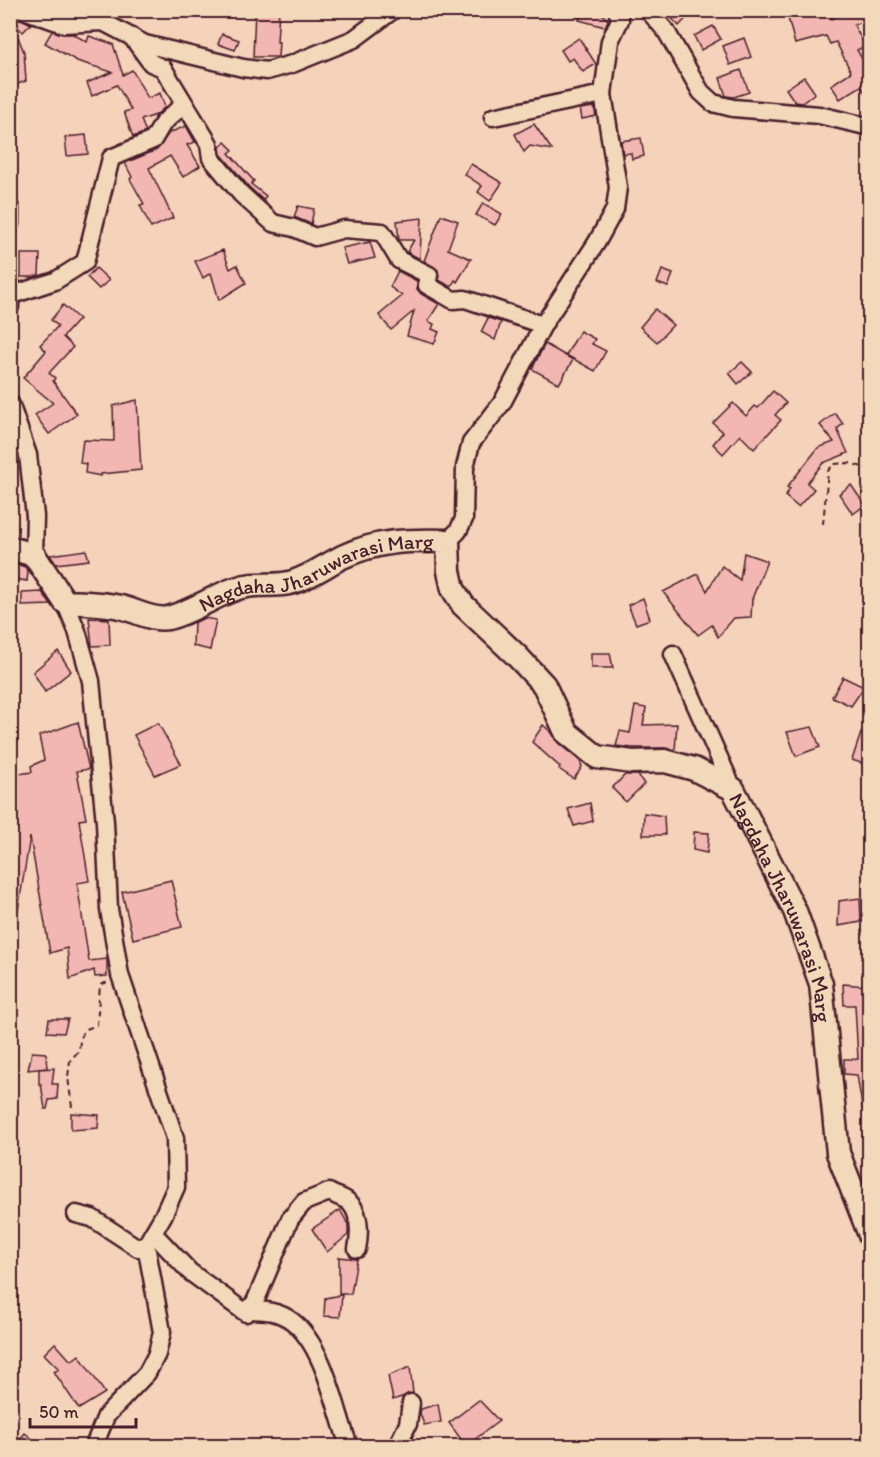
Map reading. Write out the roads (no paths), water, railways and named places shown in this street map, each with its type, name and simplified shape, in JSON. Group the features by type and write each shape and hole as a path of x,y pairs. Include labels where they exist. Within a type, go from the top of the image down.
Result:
{"street":[{"path":"24,10 63,24 103,22 145,44 243,68 267,71 292,64 354,39 393,10"},
{"path":"448,541 458,531 464,519 465,467 471,444 502,403 543,325 597,242 615,209 618,187 603,94 610,40 620,20 617,10"},
{"path":"648,10 666,31 701,92 713,103 733,108 819,116 870,127"},
{"path":"132,37 150,63 163,68 183,105 209,144 211,158 241,195 273,224 294,228 315,237 344,229 382,232 399,260 429,275 427,285 453,300 465,299 543,325"},
{"path":"492,117 603,94"},
{"path":"11,294 55,281 85,262 111,158 153,140 163,123 183,105"},
{"path":"10,208 10,224"},
{"path":"10,403 28,455 35,516 34,555 65,602 77,631 91,681 105,822 109,909 120,975 175,1138 176,1187 150,1239 138,1248 92,1218 76,1214"},
{"name":"Nagdaha Jharuwarasi Marg","path":"65,602 120,607 147,616 165,618 185,612 234,589 253,584 279,585 296,582 367,546 400,540 448,541 449,571 453,589 463,605 544,685 566,732 597,757 632,762 665,761 694,769 733,789 795,911 821,984 838,1153 870,1235"},
{"path":"10,548 34,555"},
{"path":"673,654 733,789"},
{"path":"248,1310 255,1302 290,1220 304,1202 329,1192 349,1201 357,1215 359,1239 357,1249"},
{"path":"150,1239 246,1313 248,1310 269,1310 292,1320 319,1356 349,1446"},
{"path":"94,1446 106,1416 147,1373 157,1354 162,1332 150,1239"},
{"path":"397,1446 408,1424 411,1403"}]}
